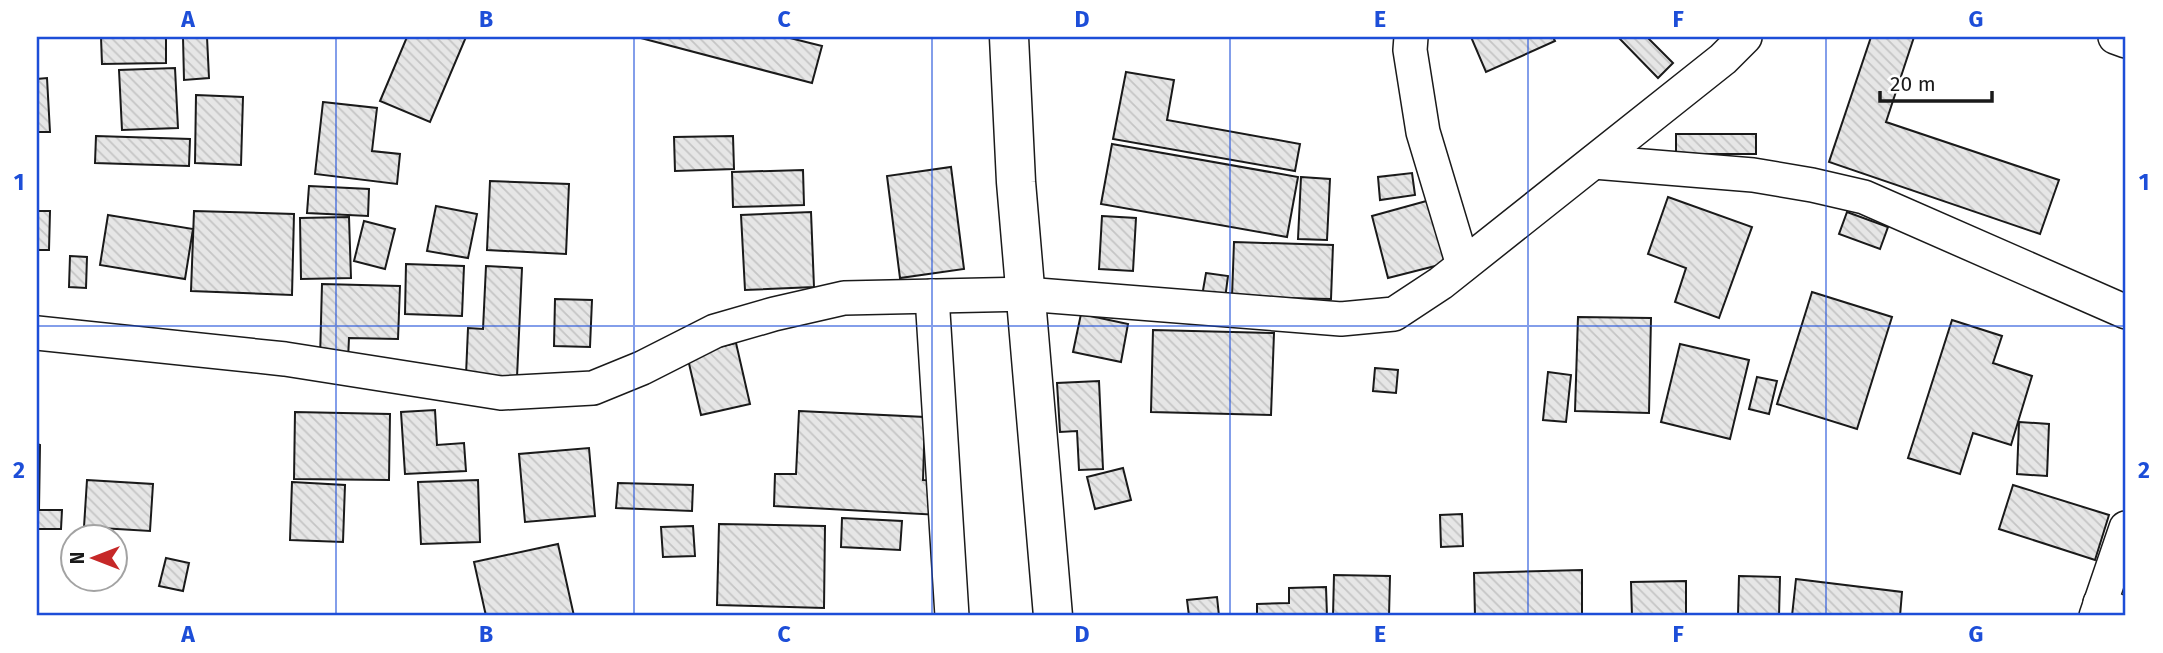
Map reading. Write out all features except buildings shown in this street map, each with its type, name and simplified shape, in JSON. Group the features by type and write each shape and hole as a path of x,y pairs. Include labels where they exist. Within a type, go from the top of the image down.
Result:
{"main road":[{"path":"1009,37 1016,182 1053,616"}],"street":[{"path":"1410,37 1423,132 1463,265"},
{"path":"37,333 285,359 501,393 593,388 642,368 715,331 844,298 1025,294 1341,319 1394,314 1441,283 1723,59 1745,37"},
{"path":"2115,37 2126,41"},
{"path":"1594,162 1753,176 1812,185 1864,197 2126,312"},
{"path":"932,296 952,616"},
{"path":"2107,611 2126,528"}]}
